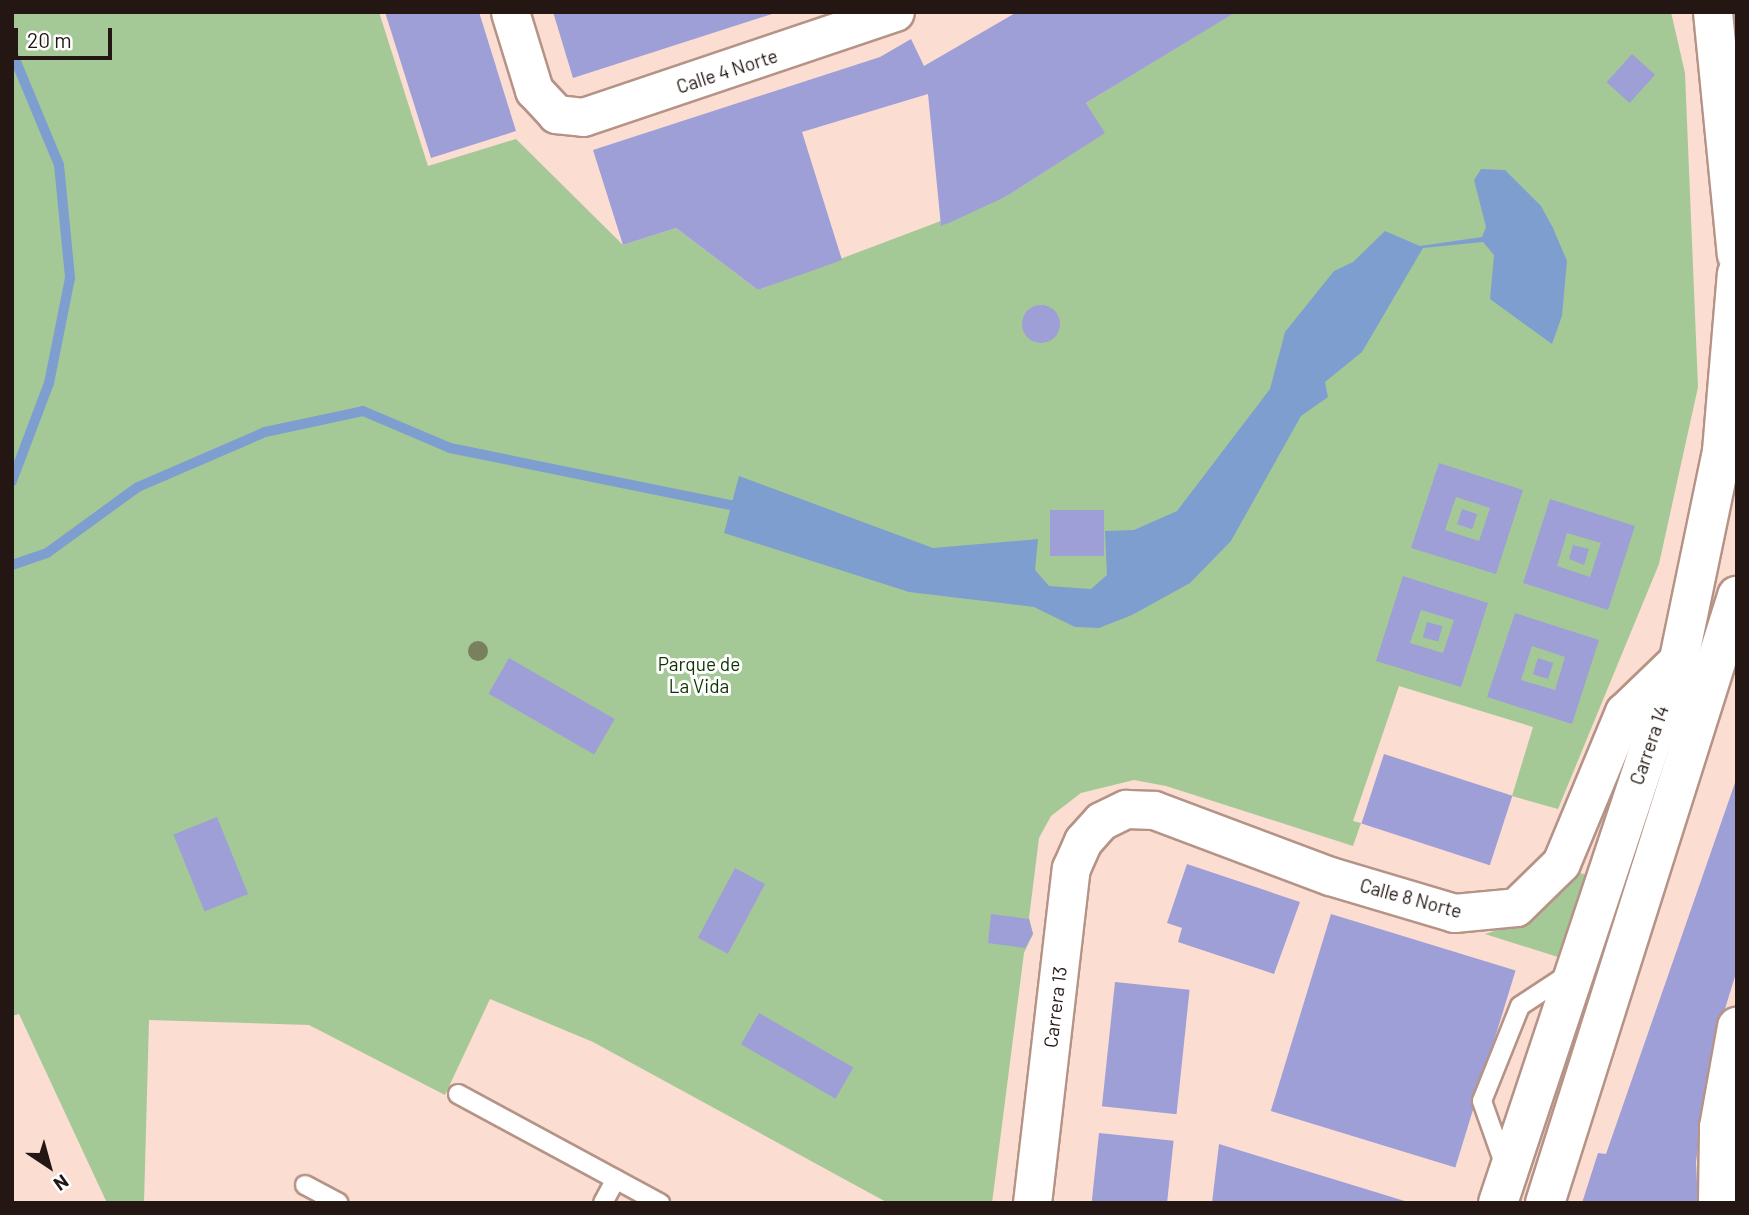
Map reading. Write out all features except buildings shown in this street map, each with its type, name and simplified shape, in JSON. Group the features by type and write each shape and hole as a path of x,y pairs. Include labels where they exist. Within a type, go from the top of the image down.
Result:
{"main road":[{"path":"1713,12 1737,255"},
{"name":"Carrera 14","path":"1502,1186 1679,659 1722,451 1737,274"},
{"path":"1545,1203 1719,668 1737,596"},
{"path":"1724,1200 1719,1127 1737,1027"}],"street":[{"name":"Calle 4 Norte","path":"510,12 534,90 556,114 583,117 834,23 895,12"},
{"name":"Calle 8 Norte","path":"1101,821 1126,809 1154,810 1330,876 1454,913 1516,907 1561,863 1624,712 1679,659"},
{"name":"Carrera 13","path":"1032,1203 1071,867 1083,841 1101,821"}],"lane":[{"path":"458,1094 660,1203"},
{"path":"603,1203 616,1179"},
{"path":"306,1185 338,1203"}],"green space":[{"name":"Parque de La Vida","path":"12,12 379,12 428,166 516,139 623,245 676,228 758,290 1007,196 1104,133 1086,103 1235,12 1671,12 1685,73 1698,387 1659,564 1558,809 1512,796 1533,727 1399,686 1353,821 1361,823 1353,846 1166,786 1134,780 1081,793 1051,816 1039,838 1029,918 1033,934 1024,953 992,1203 888,1203 593,1042 490,999 445,1095 309,1025 149,1020 144,1203 107,1203 19,1014 12,1016"},
{"path":"1573,871 1587,875 1558,957 1485,934 1523,922"}],"water":[{"path":"1481,169 1505,170 1541,206 1567,261 1562,316 1552,344 1490,299 1494,255 1483,242 1423,248 1362,352 1325,382 1328,397 1301,416 1231,541 1190,583 1132,615 1099,628 1075,627 1034,607 909,592 724,533 739,476 933,548 1038,539 1035,570 1049,586 1091,589 1107,575 1105,531 1134,530 1177,511 1270,389 1285,332 1334,271 1353,262 1385,231 1420,246 1482,237 1486,227 1474,180"}],"waterway":[{"path":"12,52 59,165 70,278 49,383 12,481"},
{"path":"12,565 47,553 138,487 265,432 363,411 450,448 731,505"}]}
